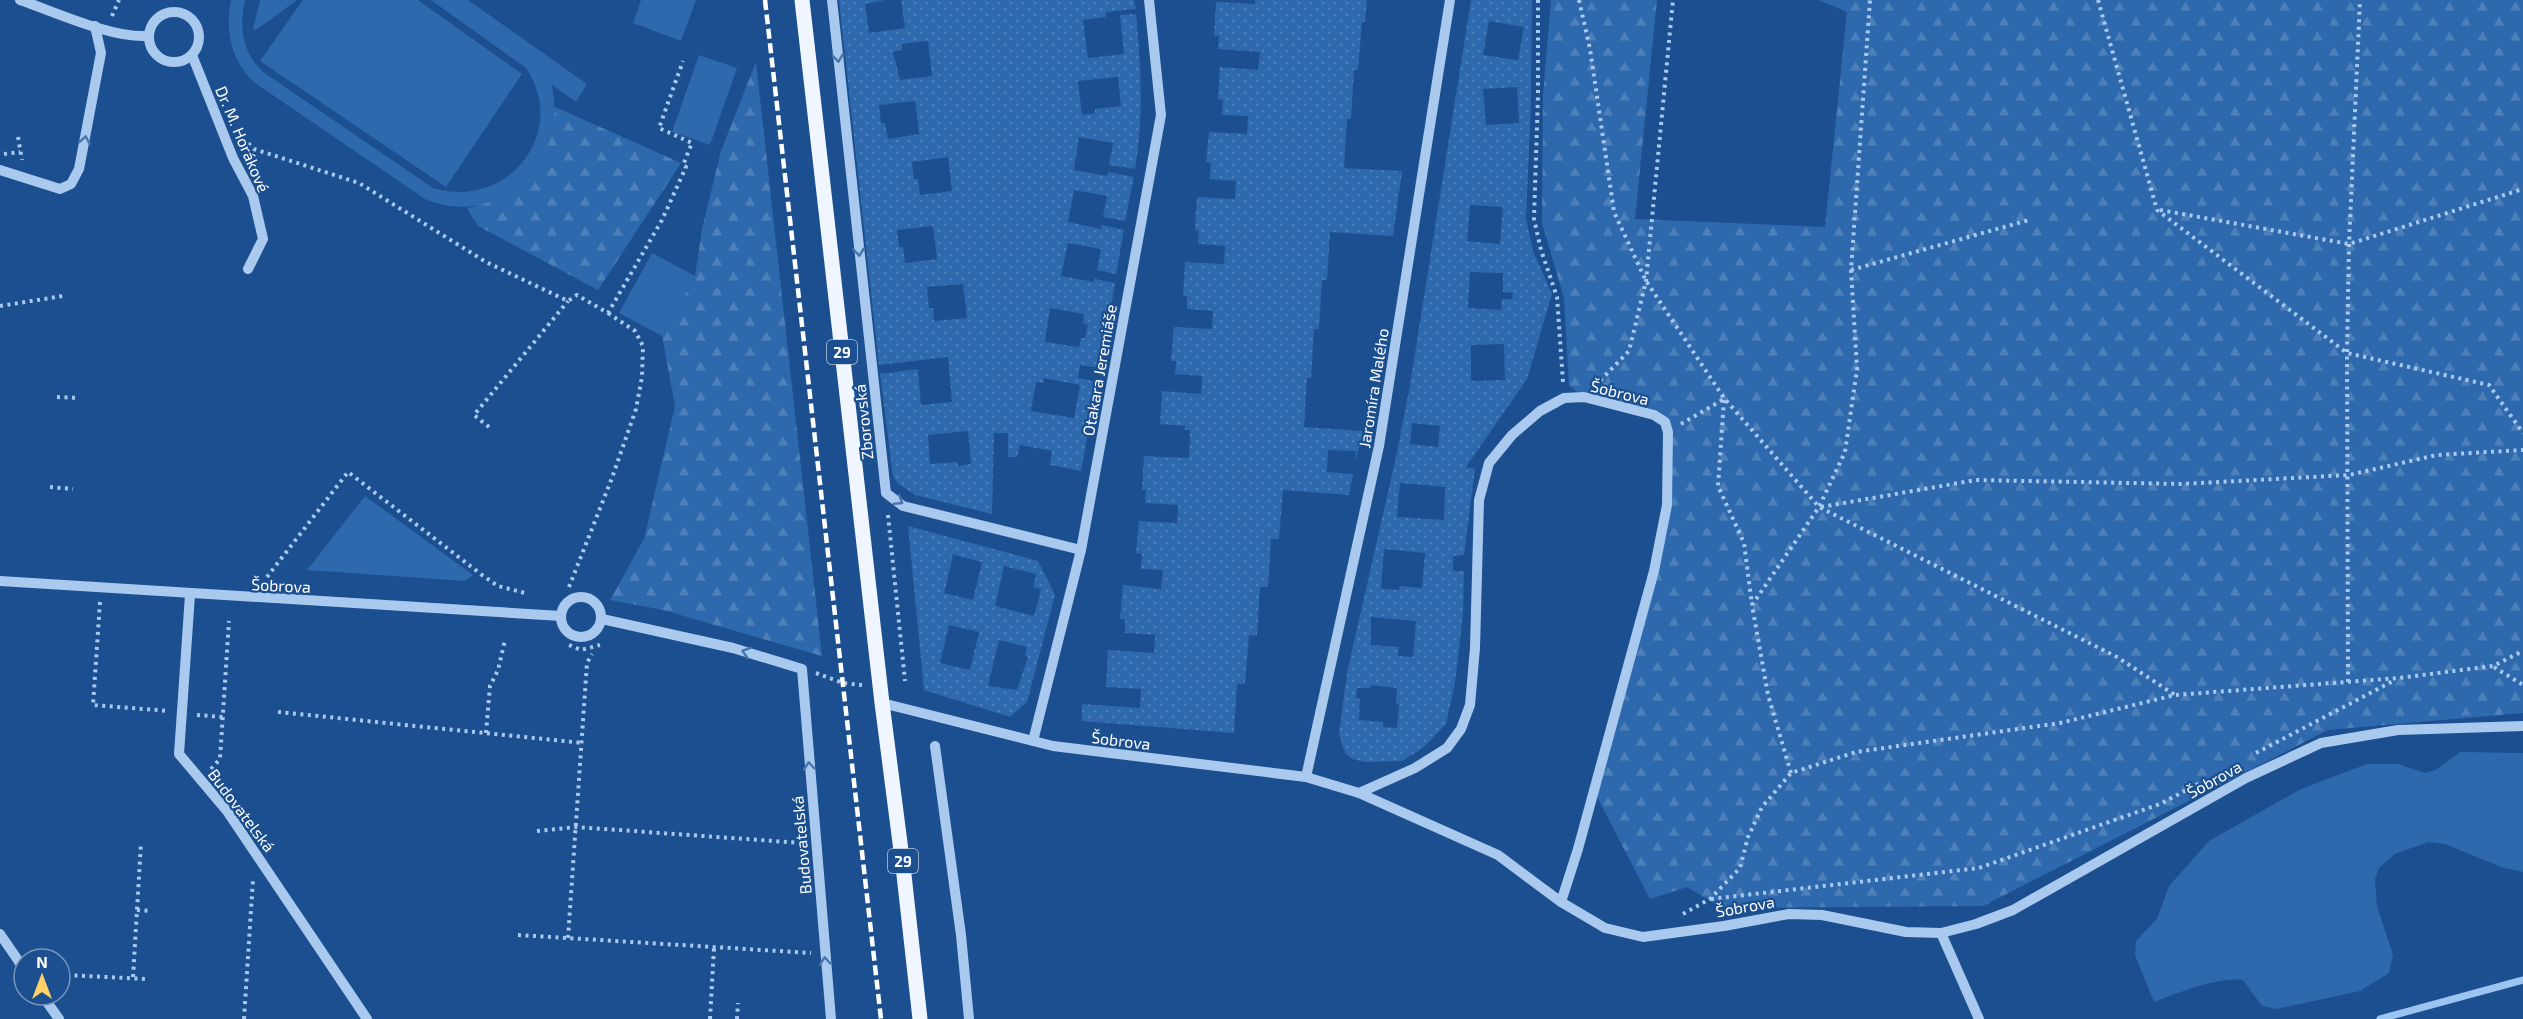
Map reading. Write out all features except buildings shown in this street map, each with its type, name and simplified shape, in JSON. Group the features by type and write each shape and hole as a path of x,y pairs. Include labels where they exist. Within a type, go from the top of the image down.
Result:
{"main road":[{"name":"29","path":"802,0 920,1019"}],"street":[{"path":"20,0 34,2 95,26 134,37 147,36"},
{"name":"Zborovská","path":"832,0 886,493"},
{"name":"Otakara Jeremiáše","path":"1033,741 1081,550 1161,115 1149,0"},
{"name":"Jaromíra Malého","path":"1306,777 1379,446 1450,0"},
{"path":"177,12 185,15 196,26 199,41 192,55 184,60 168,62 153,52 147,36 161,15 177,12"},
{"path":"0,170 60,189 71,184 79,169 101,53 95,26"},
{"name":"Dr. M. Horákové","path":"192,55 233,158 253,196 263,239 248,269"},
{"name":"Šobrova","path":"1359,793 1423,763 1447,748 1461,729 1470,705 1475,648 1479,500 1489,463 1512,435 1540,411 1564,398 1584,397 1654,415 1665,422 1668,432"},
{"path":"1561,902 1578,849 1654,571 1667,505 1668,432"},
{"path":"886,493 903,506 1081,550"},
{"name":"Šobrova","path":"0,581 561,616"},
{"name":"Budovatelská","path":"190,594 179,754 227,811 367,1019"},
{"path":"585,597 597,604 602,619 594,633 581,637 569,633 562,623 561,616 566,603 572,599 585,597"},
{"path":"602,619 733,648 802,669"},
{"name":"Budovatelská","path":"802,669 831,1019"},
{"name":"Šobrova","path":"882,703 1053,746 1306,777 1359,793 1498,855 1561,902 1605,928 1643,937 1789,914 1822,915 1906,932 1941,933 1976,924 2013,909 2246,778 2321,743 2398,730 2523,726"},
{"path":"935,746 961,935 969,1019"},
{"path":"1941,933 1979,1019"},
{"path":"0,934 12,952"}],"path":[{"path":"111,19 119,0"},
{"path":"1538,0 1534,219 1541,250 1557,297 1564,398"},
{"path":"1579,0 1590,49 1614,212 1646,281 1724,398 1819,507 2117,657 2175,695"},
{"path":"1584,397 1629,351 1646,281 1673,0"},
{"path":"1752,605 1819,507 1845,452 1857,369 1851,270 1870,0"},
{"path":"2098,0 2157,210 2347,353 2489,385 2523,434"},
{"path":"2348,682 2347,353 2349,244 2360,0"},
{"path":"608,313 662,220 686,167 683,165 692,142 659,128 683,61"},
{"path":"238,133 254,149 359,183 486,262 568,301"},
{"path":"0,154 21,152"},
{"path":"2157,210 2349,244 2523,189"},
{"path":"1851,270 2030,220"},
{"path":"489,427 474,415 568,301 577,295 635,332 643,346 642,377 636,409 612,478 569,587"},
{"path":"0,306 63,296"},
{"path":"57,396 79,398"},
{"path":"1668,432 1724,398"},
{"path":"1724,398 1718,486 1744,543 1768,695 1791,773"},
{"path":"1819,507 1976,480 2182,484 2349,475 2437,455 2523,450"},
{"path":"267,577 348,472 498,586 525,593"},
{"path":"50,487 72,489"},
{"path":"886,493 905,681"},
{"path":"100,611 93,705 167,710"},
{"path":"210,770 220,759 229,621"},
{"path":"486,733 490,686 498,670 505,640"},
{"path":"569,645 581,650 600,645"},
{"path":"1677,918 1710,899 1740,868 1748,837 1762,807 1791,773 1856,752 2060,723 2175,695 2399,678 2493,666 2523,651"},
{"path":"568,938 587,663 592,654"},
{"path":"2493,666 2523,685"},
{"path":"802,669 843,683 862,685"},
{"path":"2253,755 2399,678"},
{"path":"278,712 583,744"},
{"path":"198,716 223,717"},
{"path":"1710,899 1979,868 2160,804 2212,777"},
{"path":"537,831 576,827 815,844"},
{"path":"133,977 141,843"},
{"path":"244,1019 255,852"},
{"path":"137,910 150,911"},
{"path":"518,935 825,954"},
{"path":"710,1019 714,947"},
{"path":"72,975 145,979"},
{"path":"737,1019 738,1002"}],"green space":[{"path":"231,0 245,0 242,20 246,48 263,72 433,188 460,192 485,188 506,177 523,161 535,141 540,117 538,93 526,68 431,0 468,0 587,84 576,102 552,85 555,121 548,149 538,168 524,183 507,195 488,203 468,207 446,205 425,199 255,83 235,56 229,23"},
{"path":"260,0 297,0 256,30 253,29"},
{"path":"303,0 418,0 522,74 446,187 260,61"},
{"path":"641,0 696,0 681,41 633,23"},
{"path":"839,0 885,0 865,4 869,33 905,28 901,0 1134,0 1136,9 1106,12 1106,17 1083,20 1088,58 1124,54 1120,15 1136,14 1141,92 1140,131 1135,169 1109,165 1113,143 1079,137 1074,170 1107,176 1108,172 1134,177 1125,221 1103,217 1107,196 1074,190 1068,222 1101,229 1102,225 1124,230 1116,274 1097,270 1101,249 1068,243 1061,276 1115,283 1100,368 1080,365 1078,378 1097,382 1081,471 1050,465 1052,451 1020,445 1017,457 1008,457 1008,433 994,433 992,514 915,495 898,484 893,476 880,374 918,369 921,405 952,402 948,357 879,365","holes":["928,41 932,76 900,80 893,52 902,50 902,44","1118,77 1121,106 1095,109 1095,113 1082,115 1078,81","915,101 919,134 888,139 885,123 881,123 879,105","948,157 952,191 920,195 918,179 914,179 912,162","933,226 937,259 905,263 903,247 899,247 897,230","963,284 967,318 934,321 933,308 929,308 927,287","1050,308 1084,314 1083,324 1088,325 1085,338 1081,338 1079,347 1045,342","1044,378 1080,385 1074,418 1031,411 1036,382 1043,383","968,431 971,464 958,466 957,462 930,464 928,435"]},
{"path":"1255,0 1367,0 1365,22 1362,22 1358,70 1354,70 1351,119 1347,119 1344,168 1402,171 1393,236 1330,232 1327,280 1322,280 1319,329 1314,329 1311,378 1307,378 1304,427 1363,431 1355,463 1356,451 1328,450 1327,472 1353,474 1349,495 1283,490 1279,539 1271,539 1268,587 1260,587 1257,636 1249,635 1245,684 1237,684 1234,733 1082,721 1082,704 1140,708 1141,689 1106,687 1108,650 1154,653 1155,635 1125,633 1125,619 1120,619 1123,585 1161,589 1163,570 1141,569 1142,554 1136,553 1139,521 1177,523 1178,505 1145,503 1146,490 1142,490 1144,456 1189,458 1190,430 1185,430 1185,426 1160,424 1162,391 1201,394 1202,376 1175,374 1176,361 1171,361 1174,327 1212,329 1213,311 1187,309 1187,296 1183,296 1185,262 1224,264 1225,246 1198,244 1199,231 1195,230 1197,197 1235,199 1236,181 1210,179 1211,163 1206,162 1209,132 1247,134 1248,116 1222,115 1223,100 1218,99 1220,67 1258,70 1260,52 1218,49 1219,36 1214,36 1216,2 1255,4"},
{"path":"1471,0 1532,0 1531,104 1526,218 1533,251 1552,294 1527,379 1466,467 1475,469 1464,555 1453,556 1453,571 1464,571 1463,615 1455,682 1446,724 1424,747 1402,761 1365,762 1352,759 1345,753 1339,734 1347,673 1410,385","holes":["1489,21 1524,27 1518,60 1483,55","1517,87 1519,123 1486,125 1483,89","1470,205 1503,207 1500,244 1467,241","1470,272 1503,273 1503,292 1513,293 1512,299 1502,299 1501,310 1468,308","1504,344 1505,380 1471,381 1471,345","1412,423 1440,426 1438,447 1410,444","1400,483 1445,487 1444,520 1397,517","1384,549 1425,553 1422,588 1400,586 1399,590 1381,589","1371,617 1416,621 1413,657 1398,656 1399,647 1371,645","1371,685 1397,688 1396,704 1399,705 1397,728 1383,727 1383,722 1359,720 1360,699 1356,698 1357,688 1370,688"]},
{"path":"1551,0 1657,0 1635,219 1825,227 1847,12 1819,0 2523,0 2523,713 2328,730 1983,906 1722,908 1687,887 1650,899 1594,791 1667,505 1665,422 1584,397 1569,386 1564,298 1542,223 1543,95"},
{"path":"699,55 737,68 710,145 672,132"},
{"path":"756,62 822,656 663,610 610,600 644,539 675,406 662,336 695,276 702,229 721,151"},
{"path":"555,107 681,163 598,290 478,226 467,208 505,196 531,176 548,146"},
{"path":"652,253 695,276 662,336 619,313"},
{"path":"365,496 473,575 465,581 307,570"},
{"path":"908,526 1038,561 1055,595 1027,702 1010,717 924,690","holes":["950,554 982,562 973,600 944,593 953,556","1004,566 1036,574 1033,587 1041,589 1034,616 995,606","949,625 979,632 970,670 940,663","999,640 1027,647 1025,656 1028,657 1017,690 988,686"]},
{"path":"2460,752 2523,753 2523,872 2501,867 2445,844 2428,842 2395,854 2379,868 2375,879 2377,906 2393,955 2389,973 2360,991 2277,1009 2262,1006 2243,980 2233,979 2198,986 2154,1002 2135,955 2136,941 2157,919 2169,886 2209,841 2301,789 2367,764 2398,764 2425,773 2436,770"}],"waterway":[{"path":"2380,1019 2523,980"}],"railway":[{"path":"765,0 881,1019"}]}
